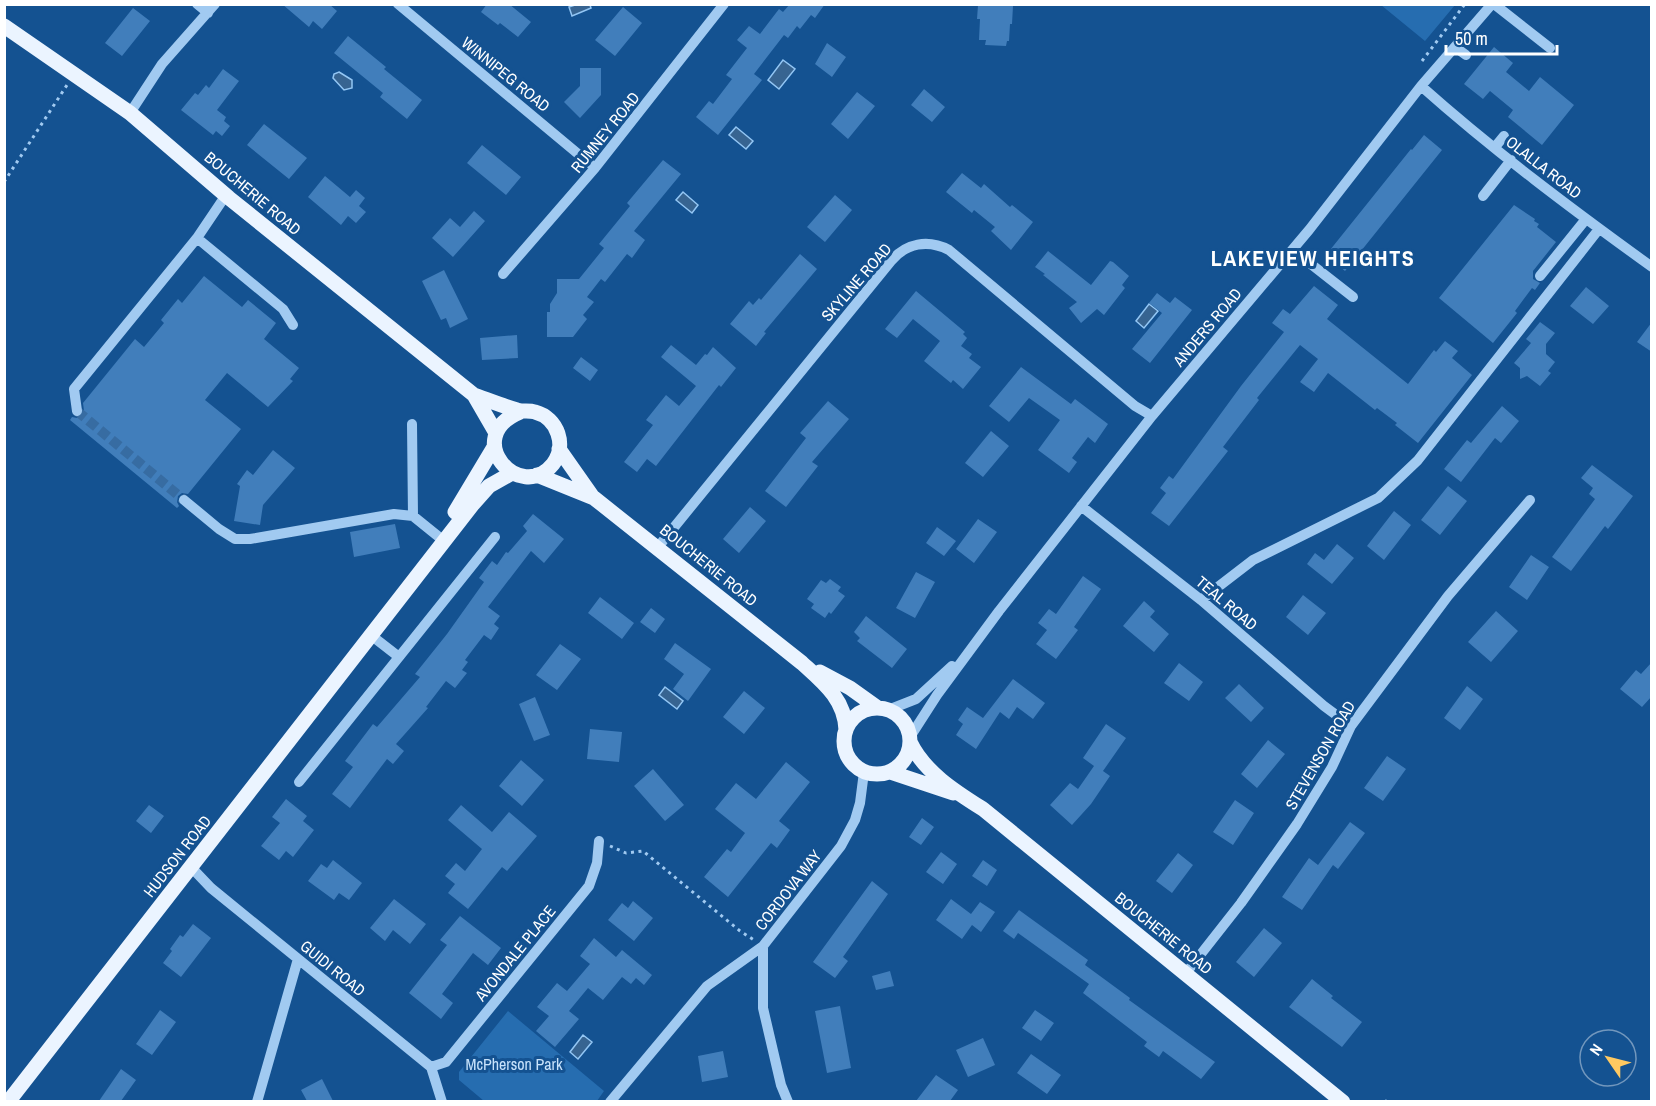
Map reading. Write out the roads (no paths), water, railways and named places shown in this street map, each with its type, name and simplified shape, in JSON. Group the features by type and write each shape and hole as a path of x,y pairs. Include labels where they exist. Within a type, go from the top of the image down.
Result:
{"main road":[{"name":"BOUCHERIE ROAD","path":"4,26 130,113 226,195 474,395 520,412 537,412 550,421 560,438 559,449 592,496"},
{"name":"BOUCHERIE ROAD","path":"474,395 495,440 497,457 502,466 512,473 527,477 537,475 592,496 802,663 837,698 846,718 846,730"},
{"path":"495,440 504,420 520,412"},
{"name":"HUDSON ROAD","path":"373,634 465,498 495,440"},
{"path":"537,475 552,466 559,449"},
{"name":"HUDSON ROAD","path":"8,1101 473,504 489,486 512,473"},
{"name":"BOUCHERIE ROAD","path":"802,663 850,688 883,709"},
{"path":"868,709 883,709 903,720 910,740 906,757 896,769 877,775 864,772 851,762 846,755 844,738 851,721 858,713 868,709"},
{"name":"BOUCHERIE ROAD","path":"910,740 916,755 960,795 983,809 1343,1101"},
{"name":"BOUCHERIE ROAD","path":"890,772 960,795"}],"street":[{"path":"130,113 162,64 211,9 197,4"},
{"name":"WINNIPEG ROAD","path":"398,4 596,168"},
{"name":"RUMNEY ROAD","path":"503,274 596,168 724,4"},
{"path":"1493,4 1550,48"},
{"name":"ANDERS ROAD","path":"910,740 937,695 1003,606 1152,416 1293,250 1421,86 1493,4"},
{"path":"1455,47 1466,55"},
{"name":"OLALLA ROAD","path":"1421,86 1454,116 1599,229 1652,267"},
{"path":"1495,147 1504,136"},
{"path":"1483,196 1511,160"},
{"path":"77,411 74,389 197,238 226,195"},
{"path":"1540,276 1586,219"},
{"path":"1201,600 1254,560 1378,498 1418,460 1599,229"},
{"path":"197,238 283,309 293,326"},
{"name":"SKYLINE ROAD","path":"658,547 891,261 901,251 914,245 928,243 949,250 1135,406 1152,416"},
{"path":"1293,250 1353,297"},
{"path":"412,424 413,516"},
{"path":"184,500 219,529 235,538 250,540 394,514 413,516 439,537"},
{"name":"STEVENSON ROAD","path":"1186,973 1241,903 1297,824 1332,767 1351,726 1448,596 1530,500"},
{"name":"TEAL ROAD","path":"1081,506 1201,600 1324,706 1351,726"},
{"path":"298,782 495,537"},
{"path":"373,634 399,657"},
{"name":"ANDERS ROAD","path":"883,709 916,699 975,646"},
{"name":"CORDOVA WAY","path":"788,1101 781,1085 763,1008 763,945 841,846 855,820 864,772"},
{"name":"AVONDALE PLACE","path":"431,1067 446,1062 589,886 597,862 599,841"},
{"name":"GUIDI ROAD","path":"191,867 212,888 431,1067"},
{"path":"610,1101 707,986 763,945"},
{"path":"257,1101 298,959"},
{"path":"431,1067 442,1101"}],"tunnel":[{"path":"77,411 184,500"}],"district":[{"name":"LAKEVIEW HEIGHTS","path":"1313,258"}],"park label":[{"name":"McPherson Park","path":"514,1064"}]}
